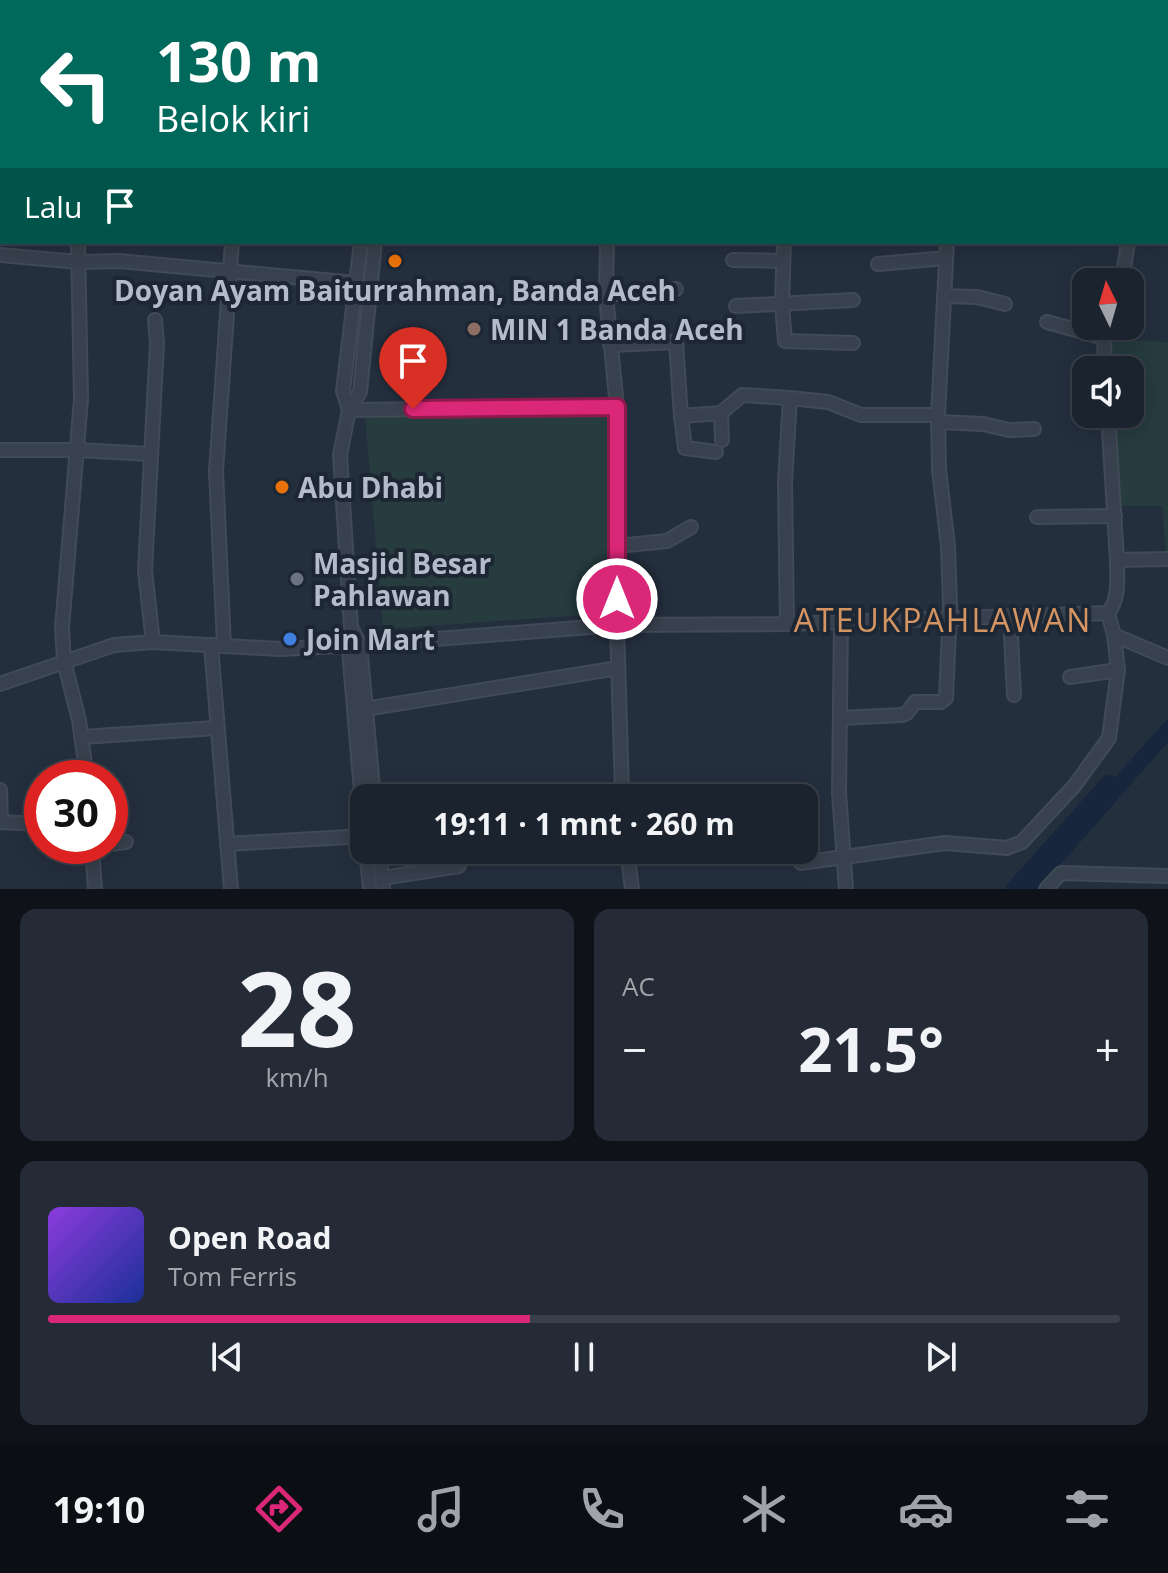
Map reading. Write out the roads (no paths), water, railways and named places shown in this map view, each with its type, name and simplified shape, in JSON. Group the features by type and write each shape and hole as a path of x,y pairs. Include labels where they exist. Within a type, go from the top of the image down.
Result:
{"street":[{"path":"30,244 31,258"},
{"path":"78,244 81,399 63,602 64,661 85,760"},
{"path":"231,889 216,728 216,471 232,244"},
{"path":"349,410 343,391 361,244"},
{"path":"363,784 340,455 349,410 360,392 375,244"},
{"path":"607,244 606,295 617,407 617,625 623,784"},
{"path":"784,244 782,304 785,341 853,343"},
{"path":"840,718 902,715 915,702 945,700 949,668 948,546 939,470 938,419 947,244"},
{"path":"1124,268 1128,244"},
{"path":"0,255 78,262 119,261 356,283"},
{"path":"878,264 946,258"},
{"path":"733,260 783,261"},
{"path":"606,295 676,289"},
{"path":"944,296 977,297 1005,304"},
{"path":"736,306 853,300"},
{"path":"153,642 145,571 157,343 155,320"},
{"path":"1047,322 1072,326"},
{"path":"610,345 676,342 685,448 716,452"},
{"path":"681,416 721,413 746,394 828,402 861,415 938,419 1009,430 1034,429"},
{"path":"787,624 785,482 790,398"},
{"path":"349,410 617,407"},
{"path":"721,413 722,440"},
{"path":"818,861 945,843 1007,848 1017,845 1031,835 1106,746 1118,670 1108,613 1114,604 1117,589 1109,428"},
{"path":"0,450 151,454"},
{"path":"1037,517 1115,516"},
{"path":"618,546 667,541 691,527"},
{"path":"1117,560 1168,559"},
{"path":"0,684 114,645 153,642 280,649 617,625 787,624 1108,613"},
{"path":"1010,617 1014,695"},
{"path":"841,622 839,793 846,889"},
{"path":"1114,635 1168,658"},
{"path":"353,645 365,709 362,744 371,784"},
{"path":"365,709 618,668"},
{"path":"1070,677 1118,670"},
{"path":"82,737 216,728"},
{"path":"0,790 0,822 24,823"},
{"path":"227,844 350,837"},
{"path":"93,864 95,889"},
{"path":"367,864 370,889"},
{"path":"380,864 382,884 459,866"},
{"path":"629,864 632,889"},
{"path":"1046,889 1061,873 1168,876"}],"water":[{"path":"1168,718 1168,742 1039,889 1016,889"}],"waterway":[{"path":"1015,889 1109,784"}],"place":[{"name":"Doyan Ayam Baiturrahman, Banda Aceh","path":"395,261"},
{"name":"MIN 1 Banda Aceh","path":"474,329"},
{"name":"Abu Dhabi","path":"282,487"},
{"name":"Masjid Besar Pahlawan","path":"297,579"},
{"name":"Join Mart","path":"290,639"}],"district":[{"name":"ATEUKPAHLAWAN","path":"943,619"}]}
